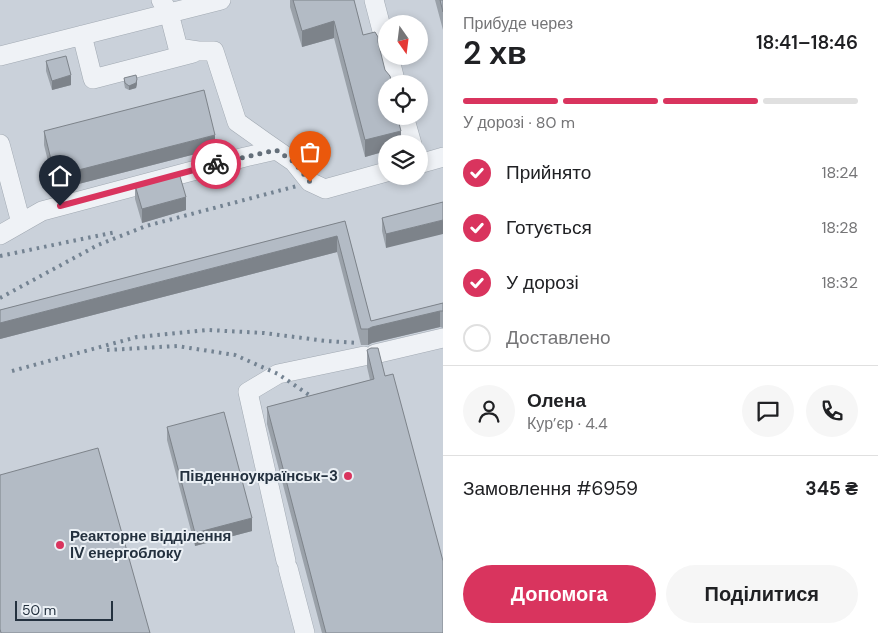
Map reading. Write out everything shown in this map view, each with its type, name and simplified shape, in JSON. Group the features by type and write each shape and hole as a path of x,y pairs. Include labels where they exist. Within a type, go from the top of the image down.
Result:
{"lane":[{"path":"0,56 82,35 165,6 221,0"},
{"path":"374,0 378,15"},
{"path":"165,6 178,48 198,52"},
{"path":"82,35 93,79 198,52 214,50 237,122 294,162 310,182 325,189 378,174"},
{"path":"0,144 21,223"},
{"path":"0,234 42,211 235,159 276,150"},
{"path":"428,161 443,157"},
{"path":"305,633 287,564 248,392 278,374 443,338"}],"shaded area":[{"path":"0,0 443,0 443,633 0,633"}],"building":[{"path":"293,0 354,0 363,35 375,32 378,37 378,65 384,65 389,75 378,75 378,125 399,125 401,131 378,135 378,137 365,140 334,21 302,31"},
{"path":"440,0 443,0 443,12"},
{"path":"66,56 71,75 52,81 46,61"},
{"path":"136,75 136,83 129,86 125,83 124,78"},
{"path":"204,90 215,135 55,176 44,131"},
{"path":"179,173 186,197 142,209 135,185"},
{"path":"443,202 443,220 386,234 382,218"},
{"path":"345,221 371,321 443,303 443,311 368,329 361,329 337,236 0,323 0,310"},
{"path":"378,348 385,376 393,374 443,561 443,633 326,633 267,407 374,379 367,350"},
{"path":"224,412 252,518 195,533 167,427"},
{"name":"Реакторне відділення IV енергоблоку","path":"98,448 150,633 1,633 0,475"}],"railway":[{"path":"0,298 98,245 146,226 297,186"},
{"path":"0,256 116,232"},
{"path":"12,371 137,337 208,330 264,333 359,343"},
{"path":"107,350 177,346 235,355 278,374 321,403"}],"way so far":[{"path":"216,164 276,150 294,162 310,182"}],"place":[{"name":"Південноукраїнськ-3","path":"348,476"},
{"name":"Реакторне відділення IV енергоблоку","path":"60,545"}],"route":[{"path":"60,206 216,164"}]}
